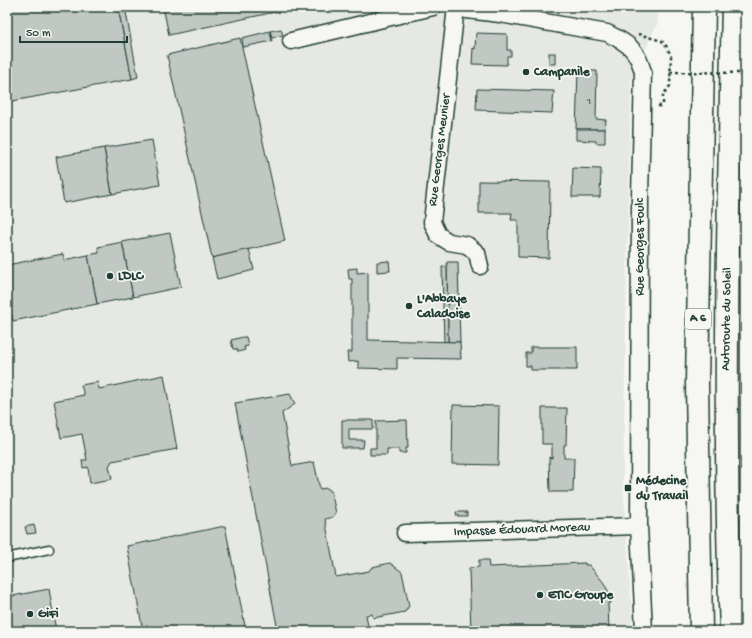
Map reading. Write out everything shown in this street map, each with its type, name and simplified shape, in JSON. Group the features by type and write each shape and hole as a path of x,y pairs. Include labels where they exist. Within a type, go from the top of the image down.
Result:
{"highway":[{"name":"A 6","path":"701,631 697,383 704,7"},
{"name":"Autoroute du Soleil","path":"731,631 726,374 728,205 733,7"}],"street":[{"path":"291,41 433,7"},
{"name":"Rue Georges Foulc","path":"456,7 607,33 621,40 640,58 644,72 640,203 638,526 644,631"},
{"name":"Rue Georges Meunier","path":"456,7 432,222 438,235 449,242 467,245 477,253 480,266"},
{"name":"Impasse Édouard Moreau","path":"406,533 638,526"}],"lane":[{"path":"7,558 49,549"}],"path":[{"path":"621,40 633,33 662,41 667,47 670,56 670,86 663,95 663,104 661,106 643,106"},
{"path":"670,72 745,73"}],"shaded area":[{"path":"7,7 658,7 658,22 631,80 623,480 633,631 7,631"}],"building":[{"path":"7,7 118,7 132,79 7,102"},
{"path":"118,7 125,7 138,77 132,79"},
{"path":"163,7 298,7 169,35"},
{"path":"281,29 283,35 272,38 270,31"},
{"path":"270,31 272,41 243,47 242,38"},
{"path":"476,33 507,34 507,50 511,50 511,56 507,56 507,65 472,64"},
{"path":"240,38 285,241 212,258 167,55"},
{"path":"549,53 555,53 555,64 549,64"},
{"path":"578,71 597,71 596,119 606,120 605,129 576,129"},
{"path":"477,89 554,91 552,113 476,110"},
{"path":"576,129 605,129 605,143 576,140"},
{"path":"152,140 160,185 112,194 104,148"},
{"path":"104,148 112,194 64,203 56,157"},
{"path":"573,168 601,169 600,197 572,197"},
{"path":"479,181 550,182 549,258 518,257 518,220 511,220 512,213 479,213"},
{"path":"170,233 181,287 133,297 122,242"},
{"name":"LDLC","path":"122,242 133,297 97,304 88,255 99,253 98,247"},
{"path":"249,249 254,270 217,279 212,258"},
{"path":"63,254 64,260 88,255 97,304 13,321 7,292 7,265"},
{"path":"389,261 390,271 377,272 377,262"},
{"path":"447,262 458,262 460,342 448,342"},
{"path":"442,267 447,267 448,342 444,342"},
{"path":"357,268 357,273 368,272 368,340 460,342 461,359 397,358 397,369 358,368 358,361 348,362 347,352 352,352 352,279 349,279 348,269"},
{"path":"246,337 248,346 244,347 245,350 238,352 237,349 233,349 231,340"},
{"path":"531,347 577,347 577,370 531,370 531,366 526,366 526,353 531,353"},
{"path":"164,375 177,449 112,461 109,466 112,479 90,483 88,467 83,468 82,460 87,460 82,434 61,438 54,401 84,395 81,385 98,382 99,389"},
{"path":"290,394 295,404 282,413 292,466 314,462 320,489 327,488 331,491 336,513 333,517 325,519 336,577 369,571 372,567 390,563 402,572 409,606 405,612 373,618 372,614 366,615 369,631 278,631 235,403"},
{"path":"453,405 499,406 498,465 452,464"},
{"path":"542,408 567,408 566,445 564,445 564,458 574,458 573,492 550,492 549,457 552,458 552,444 542,444"},
{"path":"342,420 373,420 373,429 349,429 349,440 364,440 363,448 342,448"},
{"path":"407,420 408,448 406,448 406,453 399,453 399,449 387,449 387,455 370,455 370,448 376,448 376,421"},
{"path":"7,502 12,529 7,530"},
{"path":"456,512 467,512 467,516 457,516"},
{"path":"34,525 36,533 27,534 25,527"},
{"path":"225,526 246,631 143,631 127,546"},
{"name":"ETIC Groupe","path":"479,560 488,560 489,567 585,563 585,565 589,565 604,583 609,593 611,603 608,603 609,631 471,631 469,568 479,567"},
{"name":"GiFi","path":"49,589 56,631 7,631 7,597"}],"place":[{"name":"Campanile","path":"526,72"},
{"name":"LDLC","path":"110,276"},
{"name":"L'Abbaye Caladoise","path":"409,306"},
{"name":"Médecine du Travail","path":"628,488"},
{"name":"ETIC Groupe","path":"540,595"},
{"name":"GiFi","path":"30,614"}]}
